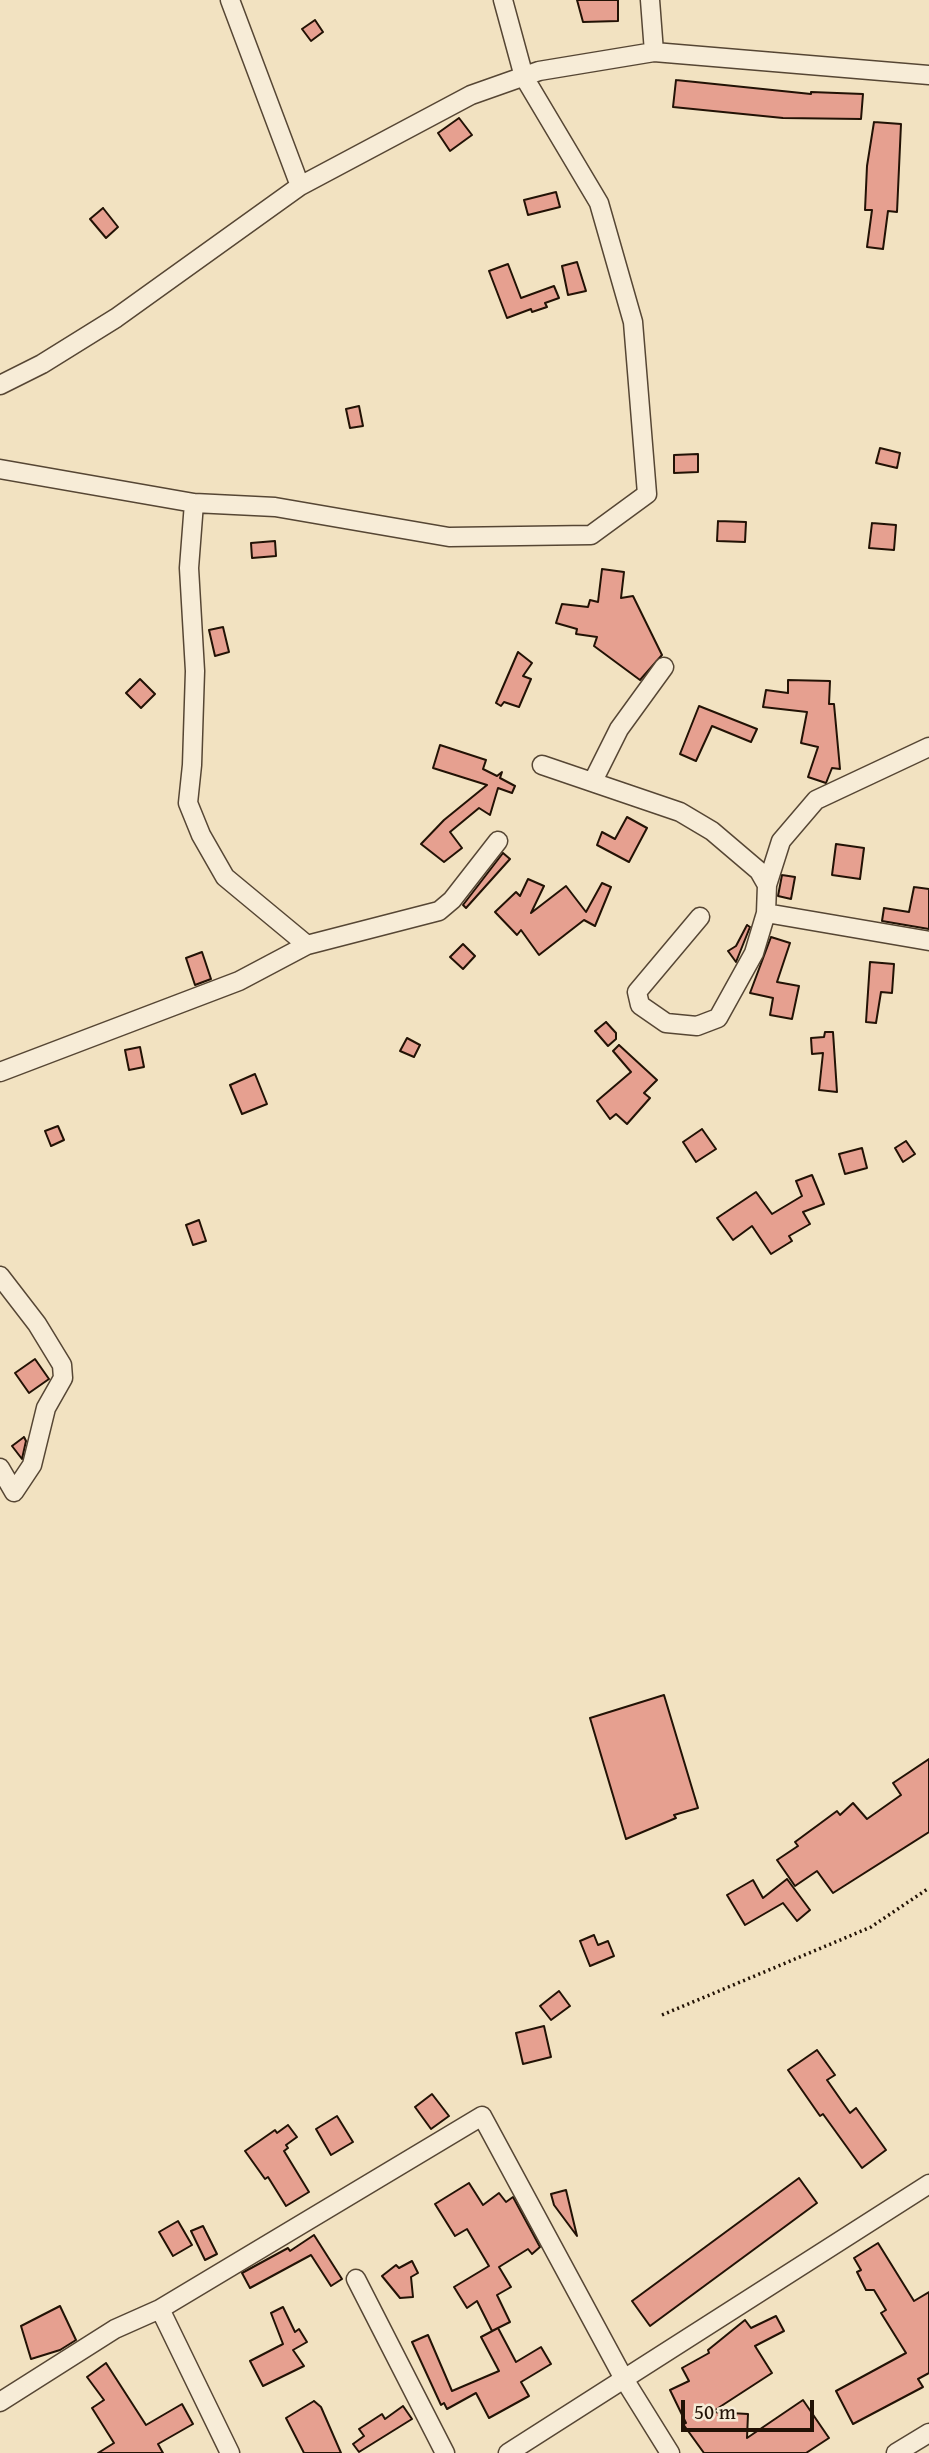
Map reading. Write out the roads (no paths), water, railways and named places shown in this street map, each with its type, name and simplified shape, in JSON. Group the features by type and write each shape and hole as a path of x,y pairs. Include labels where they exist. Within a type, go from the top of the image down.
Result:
{"street":[{"path":"230,0 300,186"},
{"path":"0,469 194,503 275,507 449,537 531,538 591,535 647,494 633,322 599,203 524,77 503,0"},
{"path":"650,0 654,52"},
{"path":"0,385 42,364 116,318 300,186 471,95 524,77 654,52 929,75"},
{"path":"194,503 189,568 195,671 188,803 201,835 225,877 307,945"},
{"path":"593,781 619,729 664,667"},
{"path":"700,917 637,992 640,1005 666,1023 697,1026 718,1018 754,953 766,913 767,884 780,841 816,800 929,747"},
{"path":"542,765 680,812 712,831 759,870 767,884"},
{"path":"0,1072 239,981 307,945 439,911 452,900 498,841"},
{"path":"766,913 929,941"},
{"path":"0,1276 37,1324 62,1365 63,1378 46,1408 32,1465 14,1492 0,1468"},
{"path":"0,2402 96,2339 160,2309 482,2116 624,2379 670,2453"},
{"path":"508,2453 929,2184"},
{"path":"356,2279 445,2453"},
{"path":"160,2309 230,2453"},
{"path":"896,2453 929,2433"}]}
